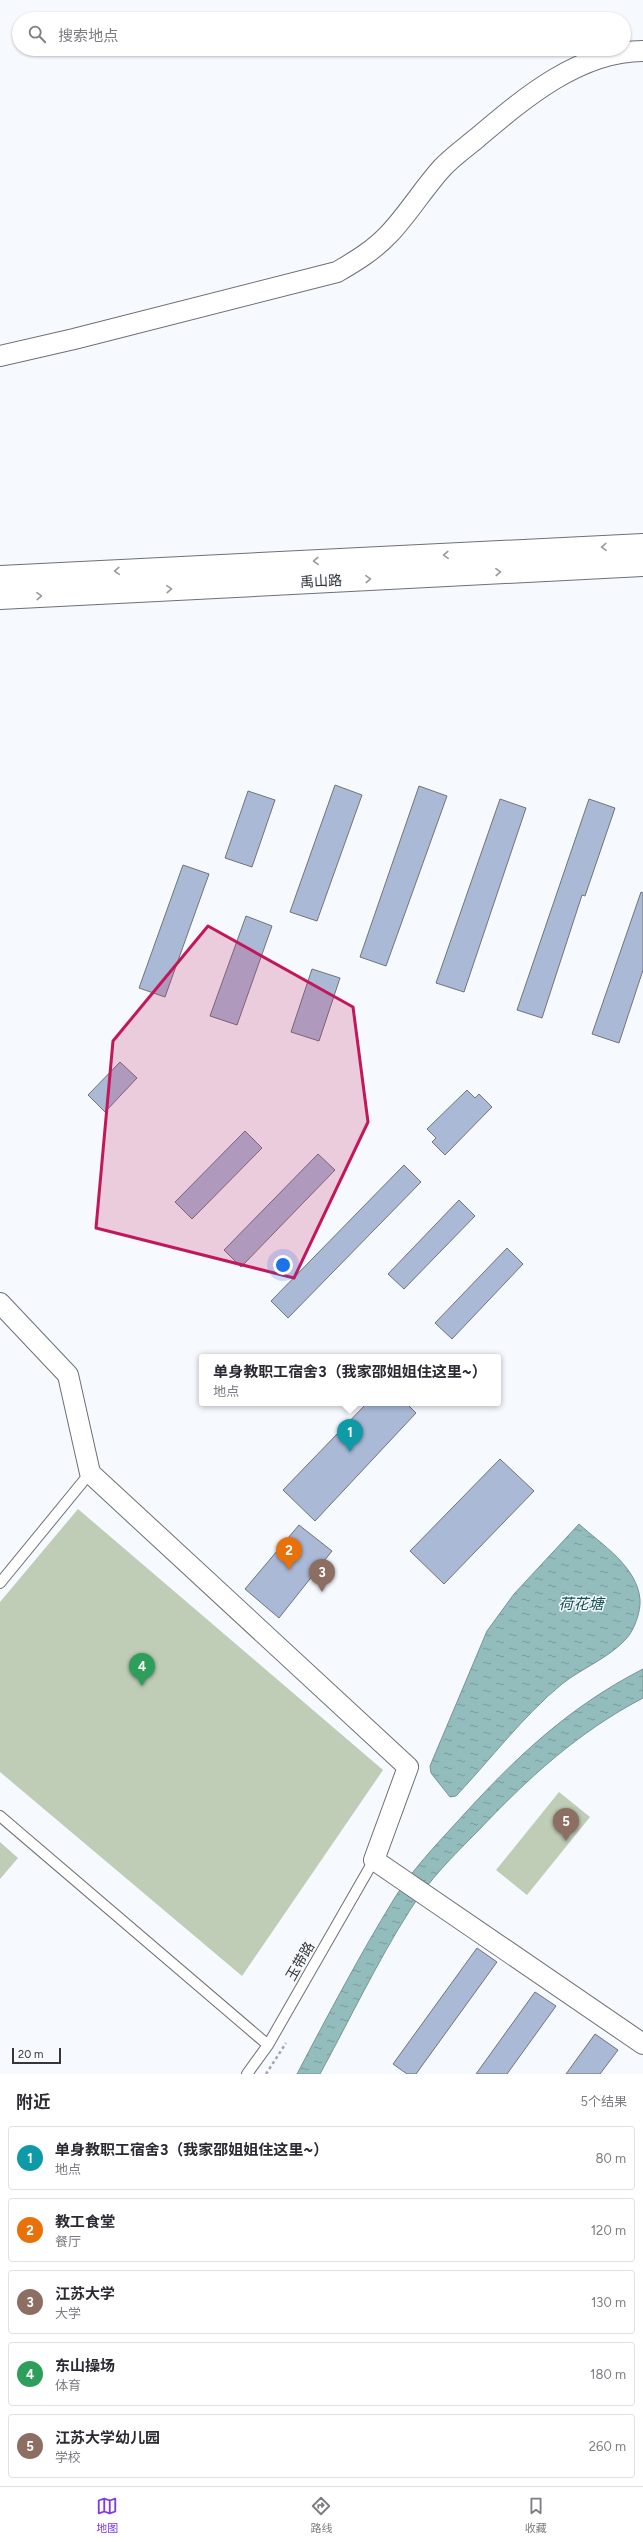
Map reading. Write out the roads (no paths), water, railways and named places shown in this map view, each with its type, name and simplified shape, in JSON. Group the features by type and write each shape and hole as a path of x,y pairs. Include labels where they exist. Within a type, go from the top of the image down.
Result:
{"main road":[{"name":"禹山路","path":"0,577 643,545"},
{"name":"禹山路","path":"0,598 643,565"}],"street":[{"path":"631,51 643,51"},
{"path":"0,356 74,339 337,272 367,254 389,234 444,167 498,120 541,87 588,62 612,56"},
{"path":"0,1303 68,1375 90,1473 408,1767 374,1860 643,2044"}],"lane":[{"path":"0,1583 90,1473"},
{"path":"0,1816 268,2045"},
{"name":"玉带路","path":"247,2074 268,2045 374,1860"}],"water":[{"name":"荷花塘","path":"579,1524 617,1557 633,1577 638,1588 640,1600 638,1615 634,1626 629,1635 612,1652 570,1678 548,1696 456,1796 450,1797 431,1773 430,1766 487,1631 514,1594"},
{"path":"643,1669 643,1698 619,1711 575,1741 534,1775 496,1812 433,1878 417,1899 386,1950 320,2074 297,2074 381,1920 408,1878 440,1840 499,1777 543,1736 590,1700"}],"place":[{"name":"单身教职工宿舍3（我家邵姐姐住这里~）","path":"350,1452"},
{"name":"教工食堂","path":"289,1570"},
{"name":"江苏大学","path":"322,1592"},
{"name":"东山操场","path":"142,1686"},
{"name":"江苏大学幼儿园","path":"566,1841"}]}
